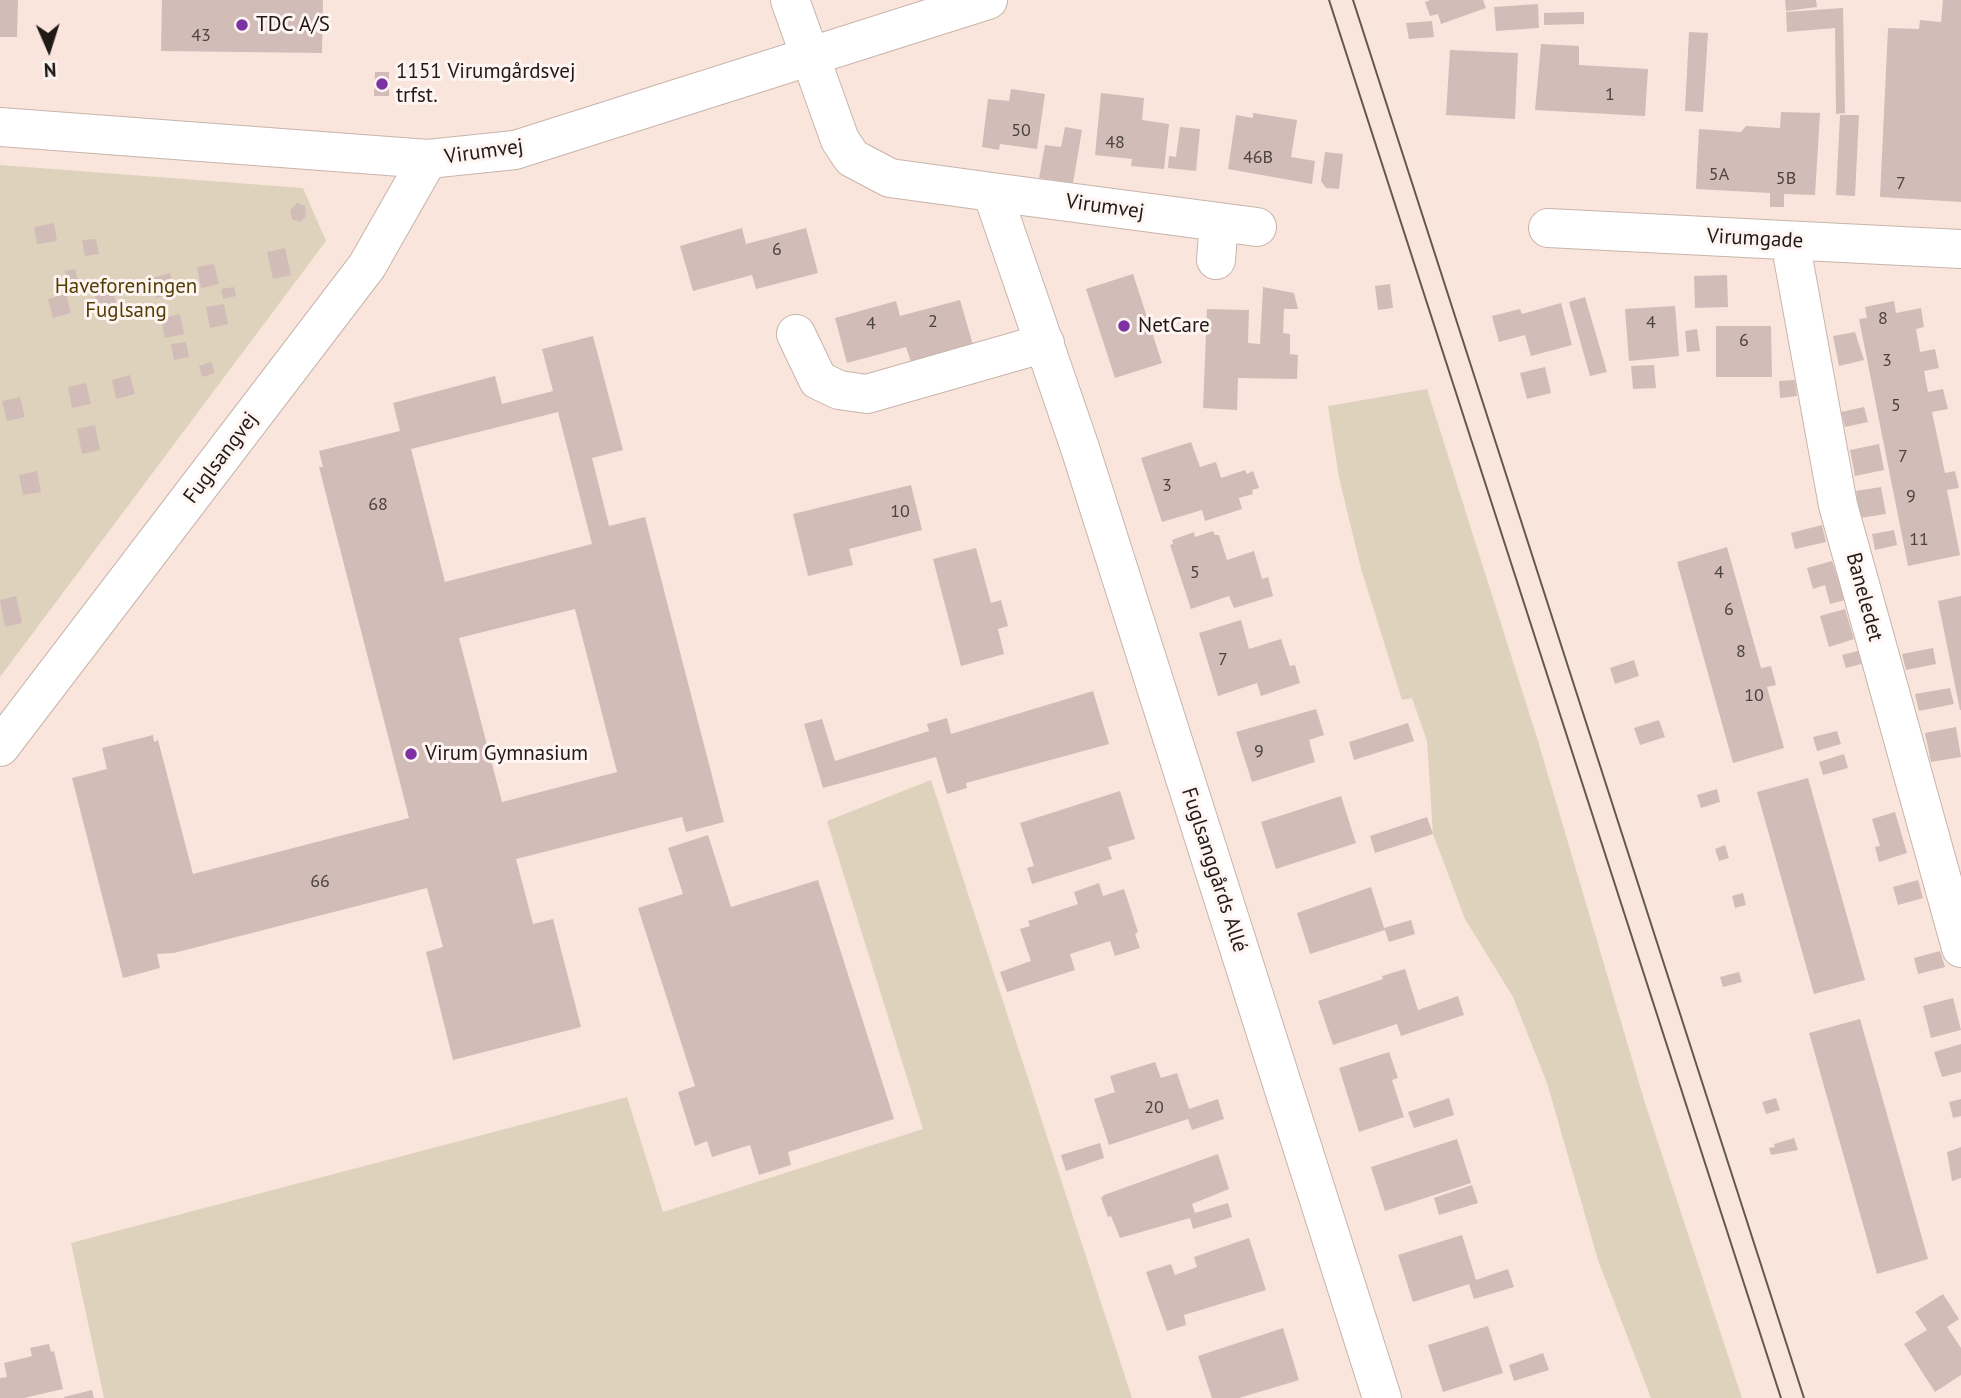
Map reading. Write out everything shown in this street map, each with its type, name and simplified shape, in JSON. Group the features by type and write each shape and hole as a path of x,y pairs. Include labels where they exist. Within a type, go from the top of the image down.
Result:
{"street":[{"path":"790,0 839,140 852,158 890,178 992,192"},
{"name":"Virumvej","path":"0,127 428,159 515,150 810,59 988,0"},
{"name":"Fuglsangvej","path":"0,747 367,266 428,159"},
{"name":"Virumvej","path":"992,192 1257,227"},
{"name":"Fuglsanggårds Allé","path":"992,192 1045,343 1382,1398"},
{"path":"1216,260 1219,222"},
{"name":"Virumgade","path":"1548,228 1961,249"},
{"name":"Baneledet","path":"1790,241 1838,505 1961,948"},
{"path":"796,334 818,380 839,390 867,394 1045,343"}],"green space":[{"name":"Haveforeningen Fuglsang","path":"0,165 303,188 326,241 0,677"},
{"path":"1427,389 1538,741 1645,1103 1742,1398 1651,1398 1598,1260 1547,1083 1513,997 1465,919 1433,834 1427,741 1412,698 1402,700 1362,572 1339,478 1328,406"},
{"path":"931,780 1132,1398 104,1398 71,1243 627,1097 663,1212 923,1129 827,821"}],"building":[{"path":"0,0 18,0 17,37 0,37"},
{"name":"TDC A/S","path":"162,0 323,0 322,53 161,51"},
{"path":"1483,0 1486,8 1441,24 1438,14 1430,16 1425,2"},
{"path":"1785,0 1816,0 1817,7 1786,11"},
{"path":"1943,0 1961,0 1961,202 1880,197 1888,28 1919,29 1920,20 1941,22"},
{"path":"1538,4 1539,28 1496,31 1494,7"},
{"path":"1843,8 1845,113 1836,114 1835,28 1787,32 1786,12"},
{"path":"1584,12 1584,24 1544,25 1544,13"},
{"path":"1432,21 1434,37 1409,39 1406,23"},
{"path":"1689,32 1708,33 1703,112 1685,111"},
{"path":"1541,44 1579,46 1579,65 1648,69 1645,116 1535,110"},
{"path":"1450,50 1518,53 1515,119 1446,115"},
{"name":"1151 Virumgårdsvej trfst.","path":"375,72 389,72 389,96 374,96"},
{"path":"1011,89 1045,94 1037,149 1000,144 999,150 982,147 988,99 1009,101"},
{"path":"1101,93 1144,98 1142,120 1169,124 1164,169 1131,166 1132,159 1095,155"},
{"path":"1781,112 1820,113 1815,195 1784,194 1784,207 1770,207 1770,193 1696,189 1699,129 1741,132 1746,126 1780,128"},
{"path":"1253,113 1297,120 1291,157 1315,161 1312,184 1228,169 1236,115 1253,118"},
{"path":"1840,115 1859,115 1855,196 1836,195"},
{"path":"1065,127 1082,130 1073,183 1039,178 1045,145 1061,147"},
{"path":"1180,127 1200,129 1196,171 1168,168 1169,156 1176,157"},
{"path":"1325,152 1343,154 1339,189 1326,188 1321,181"},
{"path":"297,203 305,206 306,216 300,222 292,219 290,210"},
{"path":"54,223 57,241 37,244 34,227"},
{"path":"742,228 746,244 806,228 818,273 756,289 752,275 693,291 680,246"},
{"path":"96,239 99,254 85,256 82,240"},
{"path":"285,248 291,275 273,279 267,252"},
{"path":"214,264 219,284 201,288 197,267"},
{"path":"75,269 78,282 68,284 65,271"},
{"path":"170,273 175,293 156,298 151,278"},
{"name":"NetCare","path":"1133,274 1162,363 1115,378 1086,289"},
{"path":"1727,275 1728,307 1695,308 1694,276"},
{"path":"112,284 116,304 98,309 93,288"},
{"path":"1390,284 1393,308 1378,310 1375,286"},
{"path":"234,287 236,296 223,299 221,289"},
{"path":"1263,287 1294,293 1298,309 1284,309 1283,333 1290,334 1290,354 1298,355 1297,379 1238,378 1237,410 1203,408 1207,309 1249,310 1248,343 1260,344"},
{"path":"66,294 71,313 53,318 48,299"},
{"path":"1585,297 1607,372 1590,376 1569,302"},
{"path":"960,300 973,345 911,362 906,347 847,363 835,318 896,301 900,316"},
{"path":"1894,301 1896,313 1921,308 1924,327 1916,329 1920,352 1935,349 1939,368 1924,371 1928,392 1943,389 1948,409 1932,412 1945,473 1955,471 1959,488 1947,490 1960,555 1908,566 1859,319 1867,318 1865,307"},
{"path":"1561,303 1572,345 1531,356 1525,335 1499,342 1492,316 1520,309 1522,314"},
{"path":"224,304 228,324 210,328 206,307"},
{"path":"1675,306 1679,356 1629,361 1625,309"},
{"path":"180,314 184,334 165,338 161,318"},
{"path":"1716,326 1771,326 1772,377 1716,377"},
{"path":"1697,329 1700,351 1687,352 1685,331"},
{"path":"1855,332 1864,360 1839,366 1833,336"},
{"path":"593,336 623,450 592,458 609,526 645,517 724,822 686,832 682,817 516,859 533,924 553,919 581,1027 453,1060 426,952 443,947 427,888 174,953 157,954 160,968 123,978 72,778 107,769 102,748 153,735 154,742 158,740 193,874 409,818 319,467 323,467 319,451 400,431 393,403 495,376 502,404 553,391 542,349","holes":["558,412 592,544 445,582 411,449","575,609 617,772 502,802 459,638"]},
{"path":"186,342 189,357 174,360 171,344"},
{"path":"211,362 215,373 202,377 199,366"},
{"path":"1654,365 1656,388 1633,389 1631,366"},
{"path":"1545,367 1551,393 1527,399 1520,373"},
{"path":"130,375 135,394 116,399 112,380"},
{"path":"1795,380 1797,396 1780,398 1779,381"},
{"path":"86,383 91,404 72,408 68,387"},
{"path":"20,397 25,417 7,421 2,401"},
{"path":"1864,407 1868,422 1845,427 1841,412"},
{"path":"95,425 100,450 82,454 77,429"},
{"path":"1191,442 1200,467 1216,462 1221,478 1245,470 1247,474 1253,471 1259,488 1252,490 1253,494 1239,498 1242,509 1205,521 1202,510 1162,522 1141,458"},
{"path":"1879,444 1884,470 1855,476 1850,450"},
{"path":"37,471 41,492 23,495 19,475"},
{"path":"911,485 922,530 849,549 853,565 808,576 793,514"},
{"path":"1881,487 1886,514 1860,518 1856,491"},
{"path":"1822,525 1826,542 1795,549 1791,533"},
{"path":"1894,530 1897,545 1875,550 1872,534"},
{"path":"1213,531 1215,535 1219,535 1227,560 1254,551 1262,579 1268,577 1273,596 1234,608 1229,596 1191,609 1170,545 1173,544 1172,540 1194,532 1195,537"},
{"path":"1727,547 1761,668 1771,666 1776,685 1767,687 1784,748 1733,763 1677,562"},
{"path":"976,548 991,603 1001,600 1008,626 998,629 1004,654 961,666 933,559"},
{"path":"1832,561 1845,600 1830,604 1825,585 1813,589 1807,568"},
{"path":"16,596 22,623 5,627 0,600"},
{"path":"1961,596 1961,710 1960,710 1938,601"},
{"path":"1845,609 1854,639 1829,647 1820,616"},
{"path":"1241,620 1249,649 1281,639 1290,666 1295,665 1300,683 1261,696 1257,683 1218,696 1199,633"},
{"path":"1933,648 1936,664 1906,670 1902,654"},
{"path":"1861,650 1865,663 1846,668 1842,655"},
{"path":"1634,660 1639,676 1615,684 1610,668"},
{"path":"1950,688 1954,704 1919,711 1915,694"},
{"path":"1093,691 1109,744 966,783 967,788 947,794 936,757 823,788 804,724 822,719 835,761 929,731 927,724 947,718 951,734"},
{"path":"1316,709 1324,735 1309,740 1315,762 1252,782 1236,732"},
{"path":"1659,720 1665,737 1640,745 1634,728"},
{"path":"1408,723 1414,741 1354,760 1349,742"},
{"path":"1956,727 1961,757 1931,762 1925,733"},
{"path":"1837,731 1841,744 1817,751 1813,737"},
{"path":"1844,754 1848,768 1823,775 1819,762"},
{"path":"1808,778 1865,980 1814,994 1757,792"},
{"path":"1717,789 1720,802 1701,808 1697,795"},
{"path":"1120,791 1135,839 1108,847 1112,859 1032,884 1027,868 1034,866 1020,823"},
{"path":"1341,796 1356,843 1276,869 1261,822"},
{"path":"1895,812 1907,853 1879,862 1875,847 1880,846 1872,819"},
{"path":"1427,817 1433,834 1375,853 1370,836"},
{"path":"708,835 731,907 818,880 894,1119 788,1152 791,1165 759,1175 750,1145 712,1157 707,1141 695,1146 678,1092 695,1086 638,908 683,894 668,848"},
{"path":"1725,845 1729,858 1719,861 1715,849"},
{"path":"1918,880 1923,898 1898,905 1893,887"},
{"path":"1099,883 1103,896 1124,889 1138,932 1135,934 1140,948 1115,956 1110,941 1070,954 1075,970 1007,992 1000,972 1031,961 1020,929 1030,926 1028,921 1078,904 1074,892"},
{"path":"1371,887 1384,928 1411,920 1415,934 1389,942 1385,930 1310,954 1297,913"},
{"path":"1743,893 1746,905 1735,908 1732,896"},
{"path":"1940,951 1945,967 1918,974 1914,958"},
{"path":"1405,969 1418,1010 1458,996 1464,1015 1401,1036 1397,1024 1333,1045 1318,1001"},
{"path":"1739,972 1742,982 1723,987 1720,977"},
{"path":"1953,998 1961,1030 1931,1038 1923,1006"},
{"path":"1860,1019 1928,1259 1877,1274 1809,1033"},
{"path":"1961,1044 1961,1072 1942,1077 1934,1052"},
{"path":"1389,1052 1398,1078 1392,1080 1404,1117 1359,1132 1339,1068"},
{"path":"1155,1062 1161,1078 1177,1073 1189,1109 1218,1099 1224,1119 1192,1130 1188,1119 1109,1145 1094,1099 1115,1092 1110,1076"},
{"path":"1449,1098 1454,1115 1414,1128 1408,1112"},
{"path":"1776,1098 1780,1110 1766,1114 1762,1102"},
{"path":"1961,1099 1961,1116 1953,1118 1949,1102"},
{"path":"1794,1138 1798,1150 1771,1155 1769,1148 1775,1147 1774,1144"},
{"path":"1457,1139 1471,1183 1385,1211 1371,1167"},
{"path":"1100,1143 1104,1158 1066,1171 1061,1155"},
{"path":"1961,1147 1961,1178 1952,1181 1947,1152"},
{"path":"1218,1154 1229,1189 1192,1204 1195,1213 1228,1203 1232,1217 1193,1229 1190,1218 1120,1238 1111,1216 1108,1217 1101,1198 1104,1195"},
{"path":"1472,1185 1478,1203 1439,1215 1434,1198"},
{"path":"1462,1235 1476,1280 1508,1269 1514,1287 1474,1299 1469,1284 1413,1302 1398,1255"},
{"path":"1249,1238 1266,1290 1184,1315 1186,1325 1167,1331 1146,1272 1171,1264 1175,1275 1197,1267 1194,1257"},
{"path":"1943,1294 1959,1319 1947,1327 1961,1348 1961,1375 1935,1392 1904,1344 1927,1330 1915,1312"},
{"path":"1488,1326 1503,1373 1443,1392 1428,1345"},
{"path":"1283,1328 1299,1380 1239,1398 1212,1398 1198,1356"},
{"path":"49,1344 51,1352 54,1351 63,1389 24,1398 0,1398 0,1378 7,1377 4,1363 32,1356 30,1348"},
{"path":"1543,1353 1549,1370 1514,1381 1509,1365"},
{"path":"92,1390 94,1398 64,1398 64,1397"}],"tram line":[{"path":"1329,0 1781,1398"},
{"path":"1353,0 1804,1398"}],"place":[{"name":"TDC A/S","path":"242,25"},
{"name":"1151 Virumgårdsvej trfst.","path":"382,84"},
{"name":"NetCare","path":"1124,326"},
{"name":"Virum Gymnasium","path":"411,754"}]}
